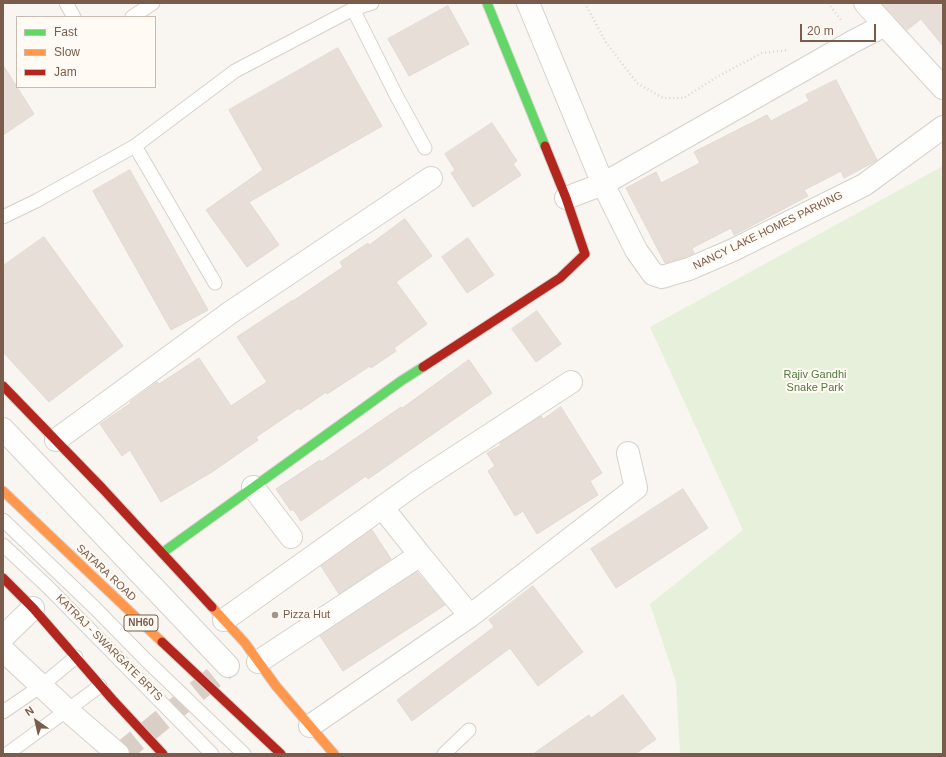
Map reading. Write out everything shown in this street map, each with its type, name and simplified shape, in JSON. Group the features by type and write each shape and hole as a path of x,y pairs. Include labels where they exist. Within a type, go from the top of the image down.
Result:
{"main road":[{"path":"162,553 402,381 560,278 585,254 566,198 487,3"},
{"path":"3,386 56,440 246,643 258,662 334,754"},
{"name":"SATARA ROAD","path":"3,490 280,754"},
{"path":"3,578 33,608 100,686 163,754"}],"street":[{"name":"NANCY LAKE HOMES PARKING","path":"528,3 603,184 636,250 653,274 662,277 689,269 733,250 864,185 943,127"},
{"path":"866,3 943,88"},
{"path":"566,198 603,184 847,45 885,25"},
{"path":"56,440 231,312 431,178"},
{"path":"224,620 419,481 571,382"},
{"path":"3,428 228,666"},
{"path":"310,726 470,616 636,488 628,452"},
{"path":"253,487 291,537"},
{"path":"382,507 470,616"},
{"path":"258,662 420,555"},
{"path":"3,637 33,608"},
{"path":"3,650 67,710 118,754"}],"lane":[{"path":"66,3 73,16"},
{"path":"134,16 153,3"},
{"path":"3,217 36,201 136,146 235,71 353,9 372,3"},
{"path":"353,9 397,98 424,148"},
{"path":"136,146 215,283"},
{"path":"3,520 244,754"},
{"name":"KATRAJ - SWARGATE BRTS","path":"3,545 53,593 212,754"},
{"path":"3,712 41,686 76,657"},
{"path":"7,754 100,686"},
{"path":"444,754 469,730"}],"path":[{"path":"586,3 605,41 637,83 664,98 684,98 714,78 762,54 790,49"},
{"path":"828,3 843,22"}],"green space":[{"name":"Rajiv Gandhi Snake Park","path":"943,166 943,754 680,754 676,682 650,604 743,530 650,327"}],"building":[{"path":"882,3 943,3 943,46 921,19 907,30"},
{"path":"448,6 469,44 409,76 388,39"},
{"path":"338,48 382,126 249,202 279,245 247,267 206,210 263,170 229,110"},
{"path":"3,65 16,86 16,88 18,88 34,114 3,135"},
{"path":"836,80 877,160 844,178 841,171 804,190 808,196 734,235 731,228 692,248 694,253 665,263 626,188 656,172 661,183 700,163 694,152 767,115 771,121 809,101 806,95"},
{"path":"492,123 517,161 513,164 521,175 473,207 451,173 455,170 445,154"},
{"path":"130,170 208,310 171,330 93,191"},
{"path":"405,219 432,256 396,282 427,324 394,348 396,351 371,368 370,366 327,394 326,392 300,410 299,408 256,437 258,440 212,472 161,502 130,450 122,456 100,424 131,403 130,402 157,382 159,384 199,358 231,406 267,382 237,337 343,267 340,262 368,243 369,245"},
{"path":"44,237 123,346 49,402 3,352 3,266"},
{"path":"468,238 494,275 467,293 442,257"},
{"path":"537,311 561,344 536,362 512,329"},
{"path":"469,360 492,393 368,479 366,476 301,521 293,509 291,511 276,489 320,460 321,462 401,407 402,408"},
{"path":"561,407 602,473 590,481 598,495 537,534 523,511 515,516 488,471 495,466 487,453 501,445 500,443 541,416 543,419"},
{"path":"683,489 708,528 616,588 591,549"},
{"path":"372,530 391,559 339,594 321,566"},
{"path":"417,572 445,605 343,671 320,636"},
{"path":"533,586 583,652 538,686 510,648 412,721 397,700 494,627 489,620"},
{"path":"623,695 656,739 635,754 533,754 589,715 591,718"}],"tunnel":[{"path":"120,754 228,666"}],"traffic: fast":[{"path":"487,3 545,146"},
{"path":"162,553 401,381 423,367"}],"traffic: slow":[{"path":"3,491 162,642"},
{"path":"212,607 245,643 276,686 334,754"}],"traffic: jam":[{"path":"423,367 560,278 585,254 566,198 545,146"},
{"path":"3,386 102,488 212,607"},
{"path":"3,578 33,608 112,699 163,754"},
{"path":"162,642 281,754"}],"place":[{"name":"Pizza Hut","path":"275,615"}]}
